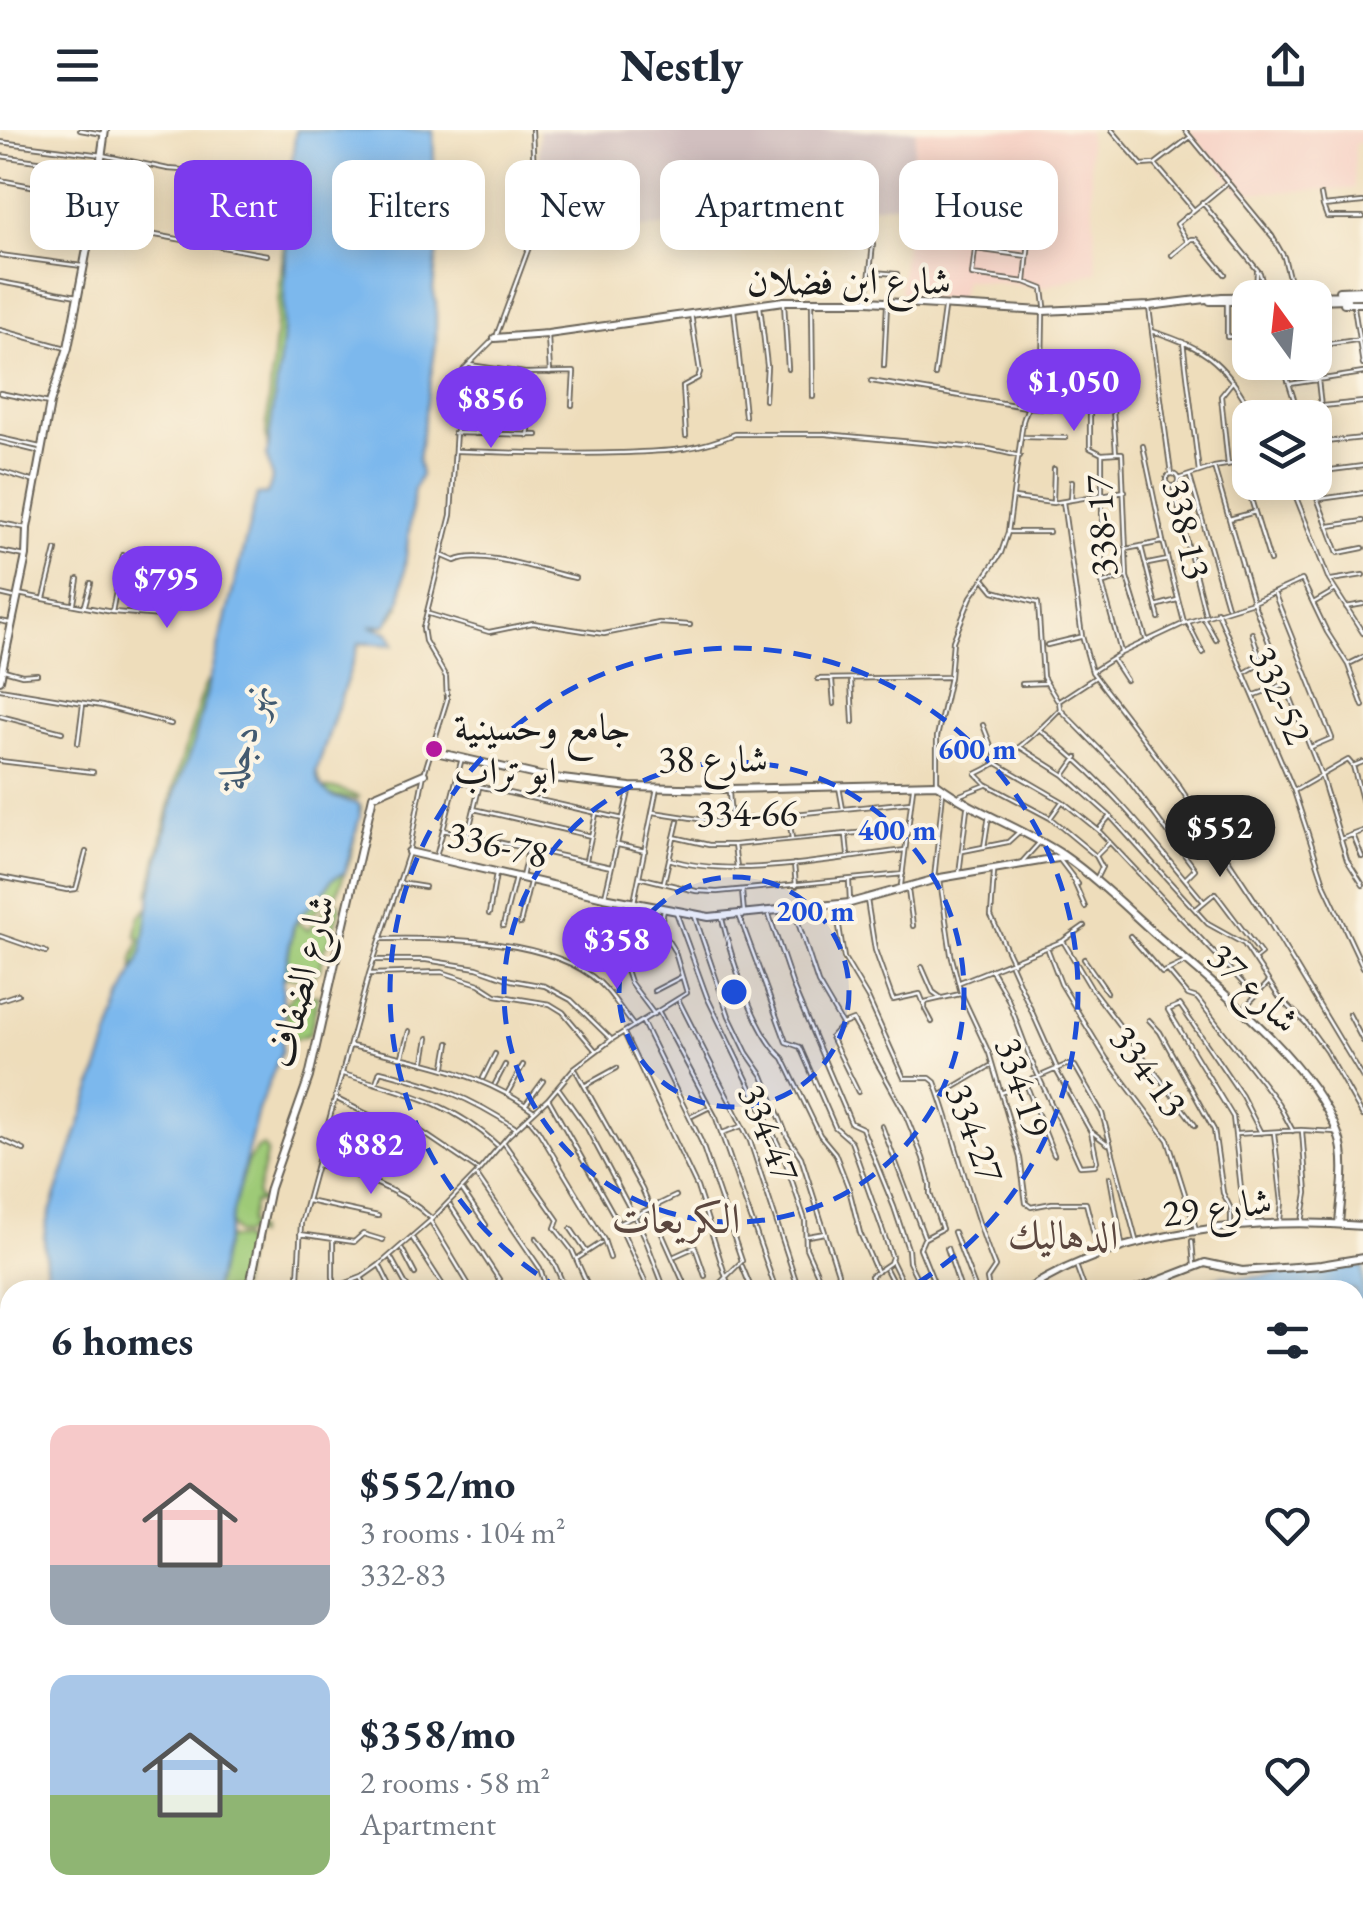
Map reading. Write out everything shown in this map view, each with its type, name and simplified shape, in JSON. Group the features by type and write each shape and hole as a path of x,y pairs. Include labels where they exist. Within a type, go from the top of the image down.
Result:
{"street":[{"path":"80,130 105,132 101,160"},
{"path":"299,1280 299,1234 307,1201 369,974 409,852 424,774 448,690 446,678 424,640 423,628 452,502 459,379 495,338 532,239 536,214 532,130"},
{"path":"1112,130 1140,164 1156,164 1190,137"},
{"path":"1185,130 1277,244 1289,280"},
{"path":"0,142 174,169"},
{"path":"0,156 30,160"},
{"path":"1156,164 1194,209"},
{"path":"0,180 30,186"},
{"path":"1188,242 1176,224 1228,182"},
{"path":"1321,195 1327,217 1363,216"},
{"path":"1202,202 1263,280"},
{"path":"1322,206 1363,202"},
{"path":"154,234 267,255"},
{"path":"1172,255 1196,239 1225,274"},
{"path":"0,680 26,556 27,528 50,403 68,348 86,250"},
{"path":"866,301 872,250"},
{"path":"974,250 972,275 1025,282 1043,289 1044,311"},
{"path":"982,250 1028,256"},
{"path":"1025,282 1028,250"},
{"path":"0,255 82,266"},
{"path":"1257,270 1257,280"},
{"path":"871,272 897,274"},
{"path":"0,282 77,296"},
{"name":"شارع ابن فضلان","path":"1332,297 1363,297"},
{"path":"1332,298 1363,297"},
{"path":"1332,300 1354,303 1363,297"},
{"name":"شارع ابن فضلان","path":"495,338 784,301 866,301 1044,311 1232,299"},
{"path":"812,300 813,398"},
{"name":"شارع ابن فضلان","path":"1205,300 1232,301"},
{"path":"784,301 788,369"},
{"path":"884,366 887,302"},
{"path":"1227,302 1226,337 1232,336"},
{"path":"1354,303 1363,365"},
{"path":"760,304 767,366 765,400"},
{"path":"1149,306 1170,474 1166,481 1173,486 1204,615 1216,640"},
{"path":"734,307 745,416"},
{"path":"935,375 944,308"},
{"name":"334-19","path":"1044,311 1042,365 1026,407 1002,554 970,597 953,642 938,737 941,786 937,879 961,994 992,1066 1020,1158 1026,1202 1032,1207 1052,1202 1086,1203 1098,1254"},
{"path":"686,436 683,386 698,378 700,372 690,313"},
{"path":"0,330 68,348"},
{"path":"1152,330 1200,350 1232,378"},
{"path":"548,334 550,372"},
{"path":"1332,343 1361,339"},
{"path":"1182,340 1199,472"},
{"path":"469,365 486,370 574,372 572,404"},
{"path":"476,434 486,370"},
{"path":"1332,378 1363,373"},
{"path":"1228,465 1220,396 1234,380 1245,400"},
{"path":"1289,380 1295,400"},
{"path":"1290,384 1318,380 1320,400"},
{"path":"871,381 1026,407 1072,410"},
{"path":"1036,386 1088,392 1090,448 1102,454 1116,453"},
{"path":"0,393 50,403"},
{"path":"1332,405 1363,402"},
{"path":"480,403 532,407 528,436"},
{"name":"338-17","path":"1114,410 1116,453 1122,454 1126,490 1127,577 1147,641"},
{"path":"454,434 537,435"},
{"path":"454,451 524,456 679,452 734,434 825,434 988,449 1020,456"},
{"path":"1022,437 1066,438"},
{"path":"1332,441 1363,438"},
{"path":"0,440 41,450"},
{"name":"338-13","path":"1143,446 1178,600 1203,654"},
{"path":"1102,454 1102,583 1121,653"},
{"path":"1170,474 1178,479 1232,464"},
{"path":"1332,470 1363,466"},
{"path":"1214,467 1253,602 1321,775 1347,860 1363,885"},
{"path":"1054,469 1054,503"},
{"path":"0,471 35,482"},
{"path":"1190,477 1228,608"},
{"path":"1173,486 1178,479"},
{"path":"1071,501 1072,481"},
{"path":"1013,498 1054,503 1126,490"},
{"path":"1332,498 1363,493"},
{"path":"1252,500 1270,561"},
{"path":"1297,500 1330,580 1363,634"},
{"path":"1319,500 1338,553 1363,548"},
{"path":"1063,502 1082,636 1094,675 1177,784 1268,920 1363,1078"},
{"path":"1229,519 1256,512"},
{"path":"1328,526 1363,521"},
{"path":"0,522 27,528"},
{"path":"1008,532 1049,532"},
{"path":"1124,549 1163,542"},
{"path":"1141,546 1159,618"},
{"path":"44,599 56,550"},
{"path":"0,551 26,556"},
{"path":"112,612 123,554"},
{"path":"441,555 455,561 465,556 498,560 575,578"},
{"path":"1146,564 1168,560"},
{"path":"1330,580 1363,575"},
{"path":"1102,583 1127,577"},
{"path":"74,604 78,579"},
{"path":"985,579 994,591 1038,603 1045,683 1060,708 1124,776 1195,868 1185,879"},
{"path":"0,594 162,616 166,580"},
{"path":"1059,702 1121,653 1186,622 1253,602 1302,580 1326,632 1348,665 1363,706"},
{"path":"85,606 91,583"},
{"path":"1313,602 1336,591"},
{"path":"1274,593 1332,738 1310,748"},
{"path":"1156,606 1178,600"},
{"path":"1344,607 1363,604"},
{"name":"332-52","path":"1218,611 1294,791 1325,886 1363,967"},
{"path":"427,614 489,632 525,623 604,634 659,623 690,625"},
{"path":"0,621 11,624"},
{"path":"1244,673 1262,663 1252,633"},
{"path":"1047,645 1082,636"},
{"path":"1348,665 1363,657"},
{"path":"1112,659 1126,680"},
{"path":"2,670 37,674"},
{"path":"832,678 834,704"},
{"path":"852,678 853,722"},
{"path":"818,679 950,678"},
{"path":"1022,684 1045,683"},
{"path":"1254,695 1285,684"},
{"path":"0,689 84,702 171,724"},
{"path":"78,743 84,702"},
{"path":"1060,708 1020,748 976,774 986,784 1050,818 1096,856 1102,867 1096,880"},
{"path":"0,716 62,732"},
{"path":"983,724 998,764 1062,801 1098,830 1255,996"},
{"path":"1040,730 1077,757 1125,806 1204,902"},
{"path":"1020,748 1064,775 1110,816 1194,910 1218,932 1244,944 1268,983 1326,1051 1363,1116"},
{"name":"شارع 38","path":"431,751 545,776 630,787 729,789 914,782 941,786"},
{"path":"1064,775 1077,757"},
{"path":"436,858 462,758"},
{"path":"1294,791 1349,760 1363,803"},
{"path":"0,761 93,772"},
{"path":"1353,766 1363,762"},
{"name":"شارع الضفاف","path":"250,1280 270,1188 313,1058 373,796 424,774"},
{"path":"539,800 545,776"},
{"path":"456,780 623,819"},
{"path":"913,926 902,874 914,782"},
{"path":"839,784 843,811"},
{"path":"954,797 986,784"},
{"path":"468,836 480,786"},
{"name":"شارع 37","path":"941,786 954,797 1040,840 1096,880 1206,974 1299,1071 1322,1100 1338,1132 1342,1148 1339,1224"},
{"path":"604,897 630,787"},
{"path":"576,949 591,954 630,949 634,904 658,788"},
{"path":"729,789 732,820"},
{"path":"1050,818 1062,801"},
{"path":"652,812 679,818 732,820 912,802"},
{"path":"959,876 967,803"},
{"path":"474,809 591,836"},
{"path":"586,862 597,813"},
{"path":"984,848 989,814"},
{"path":"788,816 792,840"},
{"path":"1098,830 1110,816"},
{"path":"663,882 679,818"},
{"name":"334-66","path":"674,837 709,845 734,845 908,828 939,830"},
{"path":"443,830 612,867"},
{"path":"962,851 1008,842 1021,830"},
{"path":"1340,839 1363,831"},
{"path":"846,835 848,856"},
{"path":"1353,835 1362,857"},
{"path":"1016,866 1040,840"},
{"path":"1096,856 1109,842"},
{"path":"617,845 644,851"},
{"path":"734,845 737,868"},
{"path":"503,926 529,849"},
{"path":"669,859 701,867 737,868 906,850"},
{"path":"0,877 76,889 86,852"},
{"name":"336-78","path":"409,852 694,916 769,913 850,903 937,879 1062,857"},
{"path":"1062,857 1085,907"},
{"path":"794,862 796,886"},
{"path":"992,971 1008,998 1082,1168 1097,1163 1091,1132 1057,1069 992,916 994,870"},
{"path":"488,914 497,872"},
{"path":"640,876 696,891 742,891 902,874"},
{"path":"1072,876 1078,884"},
{"path":"520,924 522,878"},
{"path":"849,880 850,903"},
{"path":"399,882 426,887"},
{"path":"742,891 742,915 786,1042 800,1048 836,1127 850,1141 901,1280"},
{"path":"1194,910 1214,893 1260,954 1254,960"},
{"path":"867,900 875,950 893,1000 920,994 932,1022"},
{"path":"634,904 639,933 650,956"},
{"name":"334-27","path":"836,905 844,958 868,998 904,1078 932,1078 940,1096 956,1138 963,1176 996,1267 986,1280"},
{"path":"355,1280 390,1257 449,1204 574,1068 688,991 676,952 660,928 664,910"},
{"path":"795,910 818,983 838,1022 843,1024"},
{"path":"676,912 708,997 783,1154 806,1220 805,1237 819,1280"},
{"path":"769,913 794,989 852,1124 862,1128 894,1207 917,1280"},
{"path":"694,916 729,1016 763,1076 786,1136 801,1157 826,1232 836,1280"},
{"path":"722,916 752,1006 773,1050 783,1058 820,1135 835,1153 860,1233 877,1271"},
{"path":"958,983 1047,948 1084,926"},
{"path":"0,936 46,952"},
{"path":"1130,936 1162,972 1187,961"},
{"path":"380,939 434,938 522,949 566,961 600,983 634,1026"},
{"path":"1063,940 1091,988 1195,1126"},
{"name":"334-13","path":"1047,948 1061,984 1106,1058 1168,1140 1196,1229"},
{"path":"619,952 630,982 656,1013 710,1107 773,1280"},
{"path":"1084,959 1107,992"},
{"path":"374,960 443,962 545,986 571,1000 611,1040"},
{"path":"922,967 941,998"},
{"path":"1168,971 1188,995 1198,998 1273,1096 1293,1130"},
{"path":"369,974 442,972 480,984 496,995 550,1004 563,1012 597,1053"},
{"path":"654,990 682,976"},
{"path":"1091,988 1100,982"},
{"path":"1242,1010 1268,983"},
{"path":"0,1000 18,994"},
{"path":"924,1004 961,994"},
{"name":"334-47","path":"678,1000 744,1126 795,1280"},
{"path":"1246,1227 1236,1134 1227,1105 1168,1012 1178,1004 1242,1096 1261,1133"},
{"path":"1349,1014 1363,1040"},
{"path":"858,1092 831,1038 843,1024 854,1020 904,1112 923,1158 942,1229 925,1238 920,1248 933,1280"},
{"path":"1149,1020 1160,1032 1214,1130 1223,1193 1231,1209 1231,1228"},
{"path":"642,1021 690,1116 748,1280"},
{"path":"401,1057 409,1030"},
{"path":"623,1032 697,1187 727,1280"},
{"path":"424,1062 428,1038"},
{"path":"445,1067 449,1043"},
{"path":"349,1046 445,1067 482,1080 535,1112"},
{"path":"482,1080 494,1054"},
{"path":"494,1086 505,1064"},
{"path":"1000,1094 1072,1064 1102,1113 1137,1244"},
{"path":"507,1093 523,1065"},
{"path":"940,1096 992,1066"},
{"path":"574,1068 650,1207 682,1280"},
{"path":"585,1086 617,1068"},
{"path":"375,1084 380,1071 449,1090 516,1128"},
{"path":"342,1073 440,1104 499,1147"},
{"path":"525,1105 543,1082"},
{"path":"1026,1083 1054,1155"},
{"path":"558,1088 587,1128 634,1216 661,1280"},
{"path":"335,1098 382,1122"},
{"path":"548,1099 619,1224 644,1280"},
{"path":"690,1116 710,1107"},
{"path":"528,1118 544,1139 610,1258"},
{"path":"413,1126 478,1172 544,1280"},
{"path":"722,1133 744,1126"},
{"path":"882,1126 925,1238"},
{"path":"1301,1225 1307,1193 1302,1130"},
{"path":"1091,1132 1100,1136 1103,1144 1110,1144"},
{"path":"1274,1132 1282,1203 1280,1226"},
{"path":"1236,1134 1338,1132"},
{"path":"0,1140 24,1150"},
{"path":"504,1141 558,1220 555,1228 577,1259 586,1280"},
{"path":"317,1164 384,1184 413,1202 431,1220 466,1280"},
{"path":"1110,1177 1123,1248"},
{"path":"462,1190 486,1224"},
{"path":"619,1224 676,1196"},
{"path":"307,1201 378,1216"},
{"path":"449,1204 499,1280"},
{"name":"شارع 29","path":"1045,1280 1098,1254 1196,1229 1363,1226"},
{"path":"572,1229 587,1252"},
{"path":"805,1237 826,1232"},
{"path":"954,1232 972,1280"},
{"path":"299,1234 354,1242 363,1234 382,1240"},
{"path":"412,1238 439,1280"},
{"path":"536,1238 562,1280"},
{"path":"334,1239 334,1280"},
{"path":"1192,1241 1194,1267"},
{"path":"577,1259 603,1242"},
{"path":"673,1256 695,1246 705,1276"},
{"path":"401,1248 415,1274"},
{"path":"947,1248 958,1280"},
{"path":"390,1257 403,1280"},
{"path":"1160,1280 1207,1264 1242,1271 1363,1258"},
{"path":"872,1280 871,1276 892,1261"},
{"path":"1075,1263 1081,1280"},
{"path":"722,1280 742,1264"},
{"path":"379,1265 387,1280"},
{"path":"884,1267 891,1280"}],"shaded area":[{"path":"539,130 916,130 913,160 899,160 899,204 879,206 879,160 660,160 660,227 640,228 640,160 539,160"},
{"path":"916,130 1088,130 1097,272 1043,287 964,280 959,302 900,293 904,250 1058,250 1058,160 913,160"},
{"path":"1189,130 1363,130 1363,143 1355,143 1354,189 1240,193"}],"green space":[{"path":"283,250 286,250 282,344 268,449 266,433"},
{"path":"385,606 399,607 386,625 370,626 389,633 394,645 359,643 316,772 322,788 339,789 359,797 328,795 361,808 350,859 336,896 308,919 301,917 296,921 308,930 328,906 339,902 340,908 321,968 311,978 284,977 295,922 298,845 337,662"},
{"path":"210,678 154,890 149,894 175,781"},
{"path":"150,906 138,969 134,971 133,959 140,939 136,936 139,917"},
{"path":"295,992 318,996 310,1034 292,1040 281,1036 281,1026 288,1027 285,1005"},
{"path":"263,1146 267,1151 257,1195 265,1200 254,1202 249,1224 257,1230 256,1235 248,1230 246,1234 237,1234 230,1224 226,1238 242,1238 247,1245 241,1280 210,1280 247,1162"}],"water":[{"name":"نهر دجلة","path":"296,130 433,130 434,160 332,160 332,250 437,250 433,289 436,344 401,599 386,625 370,626 389,633 394,645 359,643 316,772 325,792 359,804 360,816 345,872 332,879 293,927 283,982 282,1050 258,1110 216,1280 47,1280 46,1224 122,999 142,952 152,888 176,789 194,742 257,495 267,494 271,482 267,456 282,344 286,250 312,250 312,160 292,160"},
{"path":"1363,1266 1363,1280 1210,1280 1222,1276 1246,1278"}],"place":[{"name":"جامع وحسينية ابو تراب","path":"434,749"}],"district":[{"name":"الكريعات","path":"676,1218"},
{"name":"الدهاليك","path":"1063,1235"}]}
